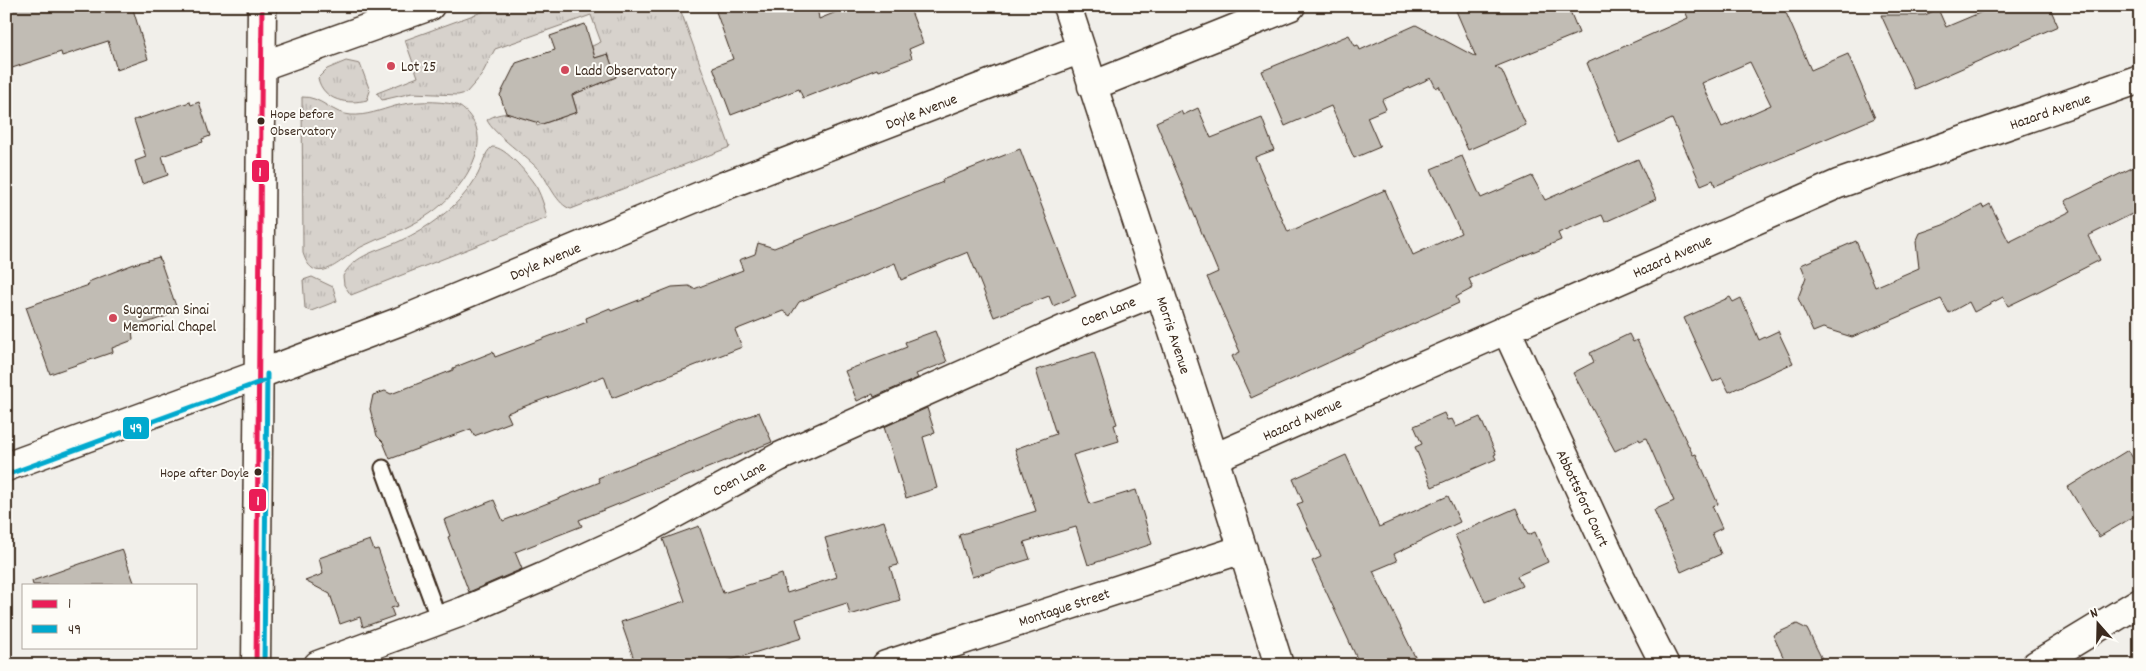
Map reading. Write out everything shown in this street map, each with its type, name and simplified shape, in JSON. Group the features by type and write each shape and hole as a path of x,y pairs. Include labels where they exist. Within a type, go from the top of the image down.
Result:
{"street":[{"path":"256,665 262,6"},
{"path":"262,66 430,6"},
{"name":"Morris Avenue","path":"1067,6 1214,458 1278,665"},
{"path":"1092,86 1291,6"},
{"name":"Doyle Avenue","path":"6,466 260,374 410,317 724,186 1081,49"},
{"name":"Hazard Avenue","path":"1214,458 1838,184 2140,79"},
{"name":"Coen Lane","path":"318,665 439,620 542,577 639,532 779,457 1083,321 1160,290"},
{"name":"Abbottsford Court","path":"1506,329 1616,568 1665,665"},
{"name":"Montague Street","path":"889,664 1242,549"},
{"path":"2036,665 2140,602"}],"lane":[{"path":"383,468 439,620"}],"green space":[{"path":"498,6 679,6 730,147 571,209 566,207 554,193 540,171 503,139 487,120 504,114 533,115 537,126 577,112 572,95 616,77 608,54 595,58 592,46 601,42 591,15 495,49 481,76 466,93 458,95 412,93 382,100 377,93 418,77 405,40"},
{"path":"346,61 360,64 370,91 367,100 352,102 337,100 325,92 321,86 318,78 327,69"},
{"path":"302,97 315,99 338,112 351,115 368,114 402,104 418,102 441,102 456,105 468,114 476,127 477,151 473,163 458,187 440,206 425,217 361,247 327,269 320,271 314,269 308,263 303,253"},
{"path":"492,147 504,151 529,177 539,192 547,218 351,295 344,285 343,276 348,269 368,254 411,236 446,212 471,186 485,156"},
{"path":"312,277 333,287 337,301 311,311 305,309 303,280"}],"building":[{"path":"6,6 132,6 148,59 117,70 108,41 62,56 61,52 6,70"},
{"path":"714,6 817,6 819,19 851,6 909,6 923,43 909,49 912,58 878,71 877,69 803,98 799,89 731,115 713,67 733,59"},
{"path":"1454,6 1568,6 1579,33 1495,67 1502,71 1526,125 1468,150 1439,86 1436,88 1431,78 1382,100 1386,109 1367,117 1380,147 1354,158 1331,106 1285,126 1262,71 1349,35 1355,46 1358,45 1360,50 1416,25 1476,57"},
{"path":"1683,6 1783,6 1811,70 1848,54 1875,118 1715,186 1713,180 1701,185 1672,119 1619,143 1587,63 1688,18","holes":["1750,62 1771,105 1722,127 1702,83"]},
{"path":"1996,6 2049,6 2058,26 1915,89 1881,15 1925,15 1938,9 1946,27"},
{"name":"Ladd Observatory","path":"585,24 595,58 608,54 616,77 572,95 577,112 542,124 506,113 500,95 516,63 555,50 550,36"},
{"path":"190,102 191,105 199,102 210,136 202,139 203,142 162,156 168,175 142,184 135,161 146,157 134,120"},
{"path":"1198,108 1211,138 1262,118 1274,150 1255,157 1288,232 1385,190 1413,255 1461,233 1431,169 1462,156 1481,198 1532,176 1545,200 1638,159 1656,199 1605,222 1602,215 1558,233 1561,240 1469,279 1473,288 1456,297 1459,303 1251,398 1232,356 1240,352 1207,277 1218,272 1156,122 1181,111 1183,115"},
{"path":"1020,149 1076,296 1053,306 1049,296 994,317 968,252 901,280 895,263 799,302 790,316 783,311 735,330 742,347 612,398 604,376 507,413 511,422 474,436 471,429 390,459 383,442 377,436 370,409 373,395 385,391 391,394 493,352 495,357 587,322 586,318 610,308 611,311 672,287 689,286 694,289 743,270 739,260 755,254 758,243 774,248 943,182 942,180"},
{"path":"2140,164 2140,210 2088,236 2100,260 2008,306 2003,297 1974,312 1969,302 1949,313 1941,299 1852,337 1823,328 1813,332 1798,298 1806,277 1801,265 1856,241 1875,287 1919,268 1916,242 1920,233 1943,225 1982,205 1983,208 1990,204 2009,242 2071,211 2065,201"},
{"path":"159,257 178,312 132,328 133,340 112,348 113,352 50,374 26,307 89,285 88,282 134,264"},
{"path":"1730,297 1733,302 1741,298 1759,340 1778,331 1793,363 1729,392 1722,378 1713,382 1684,318"},
{"path":"935,331 947,362 916,374 918,378 874,397 873,394 857,401 845,371 907,347 905,342"},
{"path":"1629,334 1633,342 1637,340 1693,455 1696,454 1718,504 1712,506 1722,528 1712,533 1721,554 1681,572 1654,510 1674,501 1646,438 1640,441 1639,439 1615,451 1573,373 1594,362 1590,353"},
{"path":"1094,352 1117,424 1114,425 1119,441 1073,455 1090,504 1136,490 1152,544 1088,565 1076,527 1024,542 1030,559 972,577 959,535 1036,511 1015,449 1056,434 1036,370"},
{"path":"927,408 935,433 923,437 937,488 906,498 884,427"},
{"path":"759,412 772,442 579,520 582,526 515,552 522,569 469,592 448,537 450,536 444,520 494,500 503,521 600,482 598,478"},
{"path":"1444,413 1447,420 1452,419 1456,427 1480,417 1496,454 1494,455 1496,459 1432,487 1415,447 1422,444 1414,426"},
{"path":"2128,450 2140,470 2140,513 2099,537 2068,487"},
{"path":"1346,455 1379,527 1448,496 1460,522 1394,554 1397,561 1373,571 1419,665 1360,665 1312,561 1321,557 1297,504 1303,502 1293,479"},
{"path":"1516,508 1528,535 1535,532 1548,562 1517,576 1522,586 1485,602 1455,535"},
{"path":"884,521 898,565 890,567 900,600 850,615 847,603 796,619 802,638 715,665 636,665 621,622 685,601 663,539 699,526 723,593 782,574 787,593 837,577 825,538"},
{"path":"370,540 374,550 378,549 398,606 391,608 394,616 363,627 360,617 340,624 330,594 305,581 323,574 319,558"},
{"path":"122,549 135,584 33,584 32,581"},
{"path":"1797,624 1807,629 1825,665 1787,665 1773,635"}],"transit line":[{"name":"1","path":"256,665 262,6"},
{"name":"49","path":"264,665 267,374"},
{"name":"49","path":"9,474 263,381"}],"place":[{"name":"Lot 25","path":"391,66"},
{"name":"Ladd Observatory","path":"565,70"},
{"name":"Hope before Observatory","path":"261,121"},
{"name":"Sugarman Sinai Memorial Chapel","path":"113,318"},
{"name":"Hope after Doyle","path":"258,472"}]}
